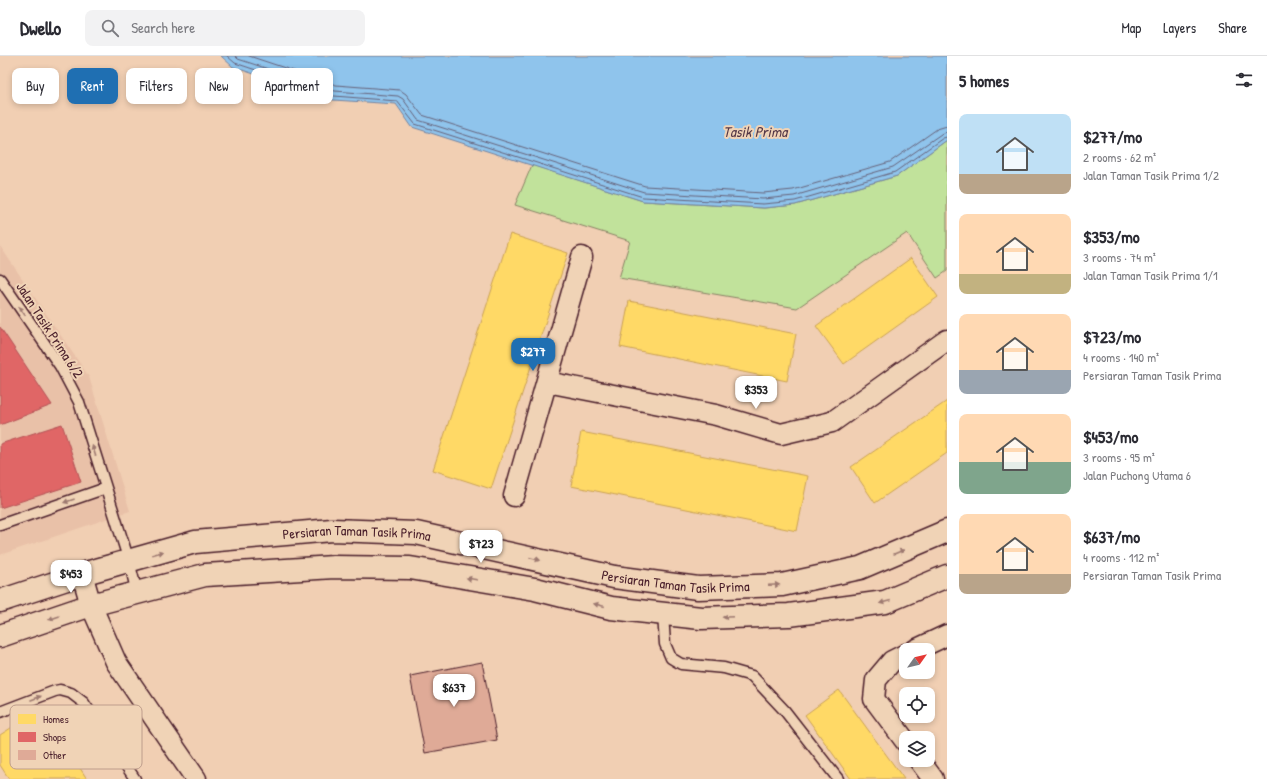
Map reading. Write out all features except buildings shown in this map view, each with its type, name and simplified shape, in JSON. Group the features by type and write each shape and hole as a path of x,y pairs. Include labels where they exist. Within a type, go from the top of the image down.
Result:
{"main road":[{"name":"Persiaran Taman Tasik Prima","path":"0,601 82,574 195,542 332,530 416,533 614,577 698,588 782,585 860,568 947,531"},
{"path":"0,636 91,605 205,575 334,567 410,568 535,590 611,608 701,618 789,615 885,602 947,576"}],"street":[{"path":"514,496 582,257"},
{"path":"547,382 716,415 781,434 832,422 947,340"},
{"path":"82,574 91,605 116,662 196,779"},
{"path":"930,643 947,635"},
{"path":"899,658 876,680 874,698 899,732"},
{"path":"924,767 933,779"}],"lane":[{"name":"Jalan Tasik Prima 6/2","path":"0,279 60,366 79,402 138,592"},
{"path":"0,525 106,488"},
{"path":"663,614 665,644 671,658 681,664 724,668 752,676 785,711 838,779"},
{"path":"18,705 60,690 71,693 85,705"},
{"path":"0,712 10,708"},
{"path":"128,769 135,779"}],"shaded area":[{"path":"0,246 89,377 130,511 0,555"}],"green space":[{"path":"947,140 947,271 937,278 907,233 797,308 619,278 630,241 515,205 532,165 643,201 764,208 795,205 897,176"}],"water":[{"name":"Tasik Prima","path":"221,56 947,56 947,140 897,176 795,205 764,208 643,201 412,127 396,104 333,100 333,68 251,68 251,73 243,70 243,68 233,67"}]}
